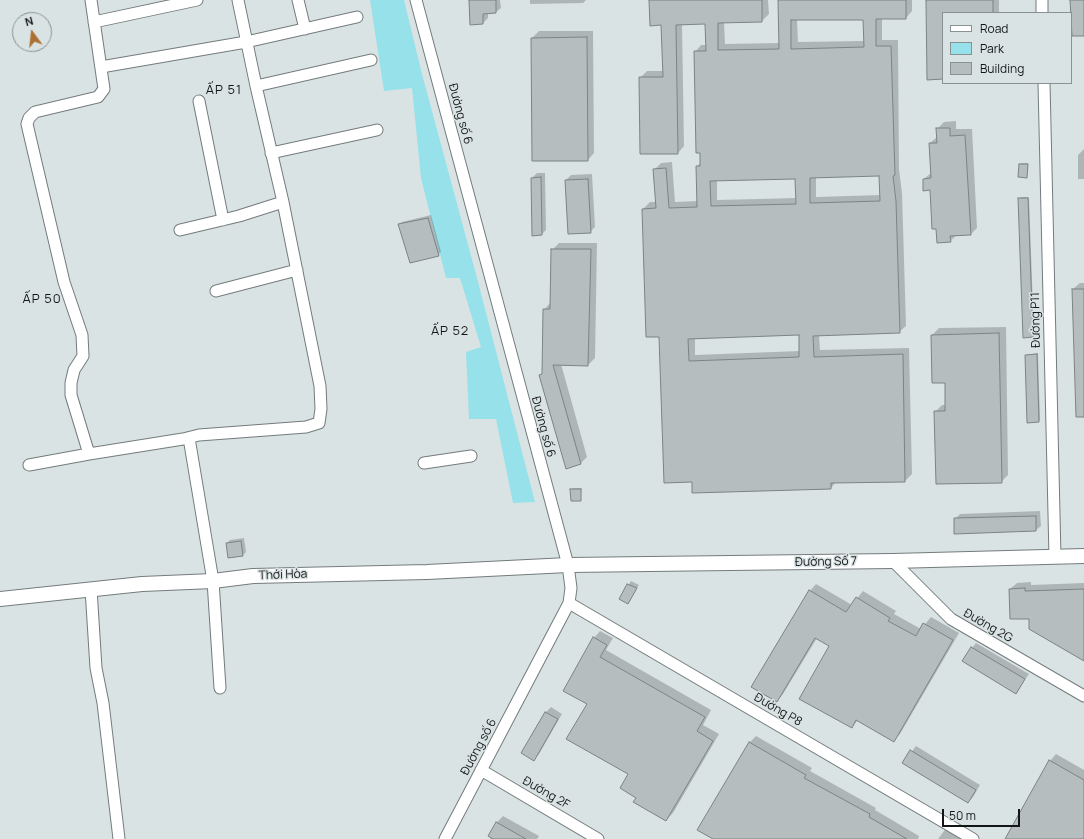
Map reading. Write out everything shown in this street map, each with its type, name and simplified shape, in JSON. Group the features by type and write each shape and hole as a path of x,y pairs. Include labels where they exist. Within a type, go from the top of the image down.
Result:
{"street":[{"path":"89,454 71,395 71,383 74,370 83,356 82,335 64,282 27,124 29,118 35,112 98,97 104,89 91,0"},
{"path":"94,22 197,0"},
{"path":"29,465 189,438 199,435 306,427 319,423 321,409 320,386 297,270 238,0"},
{"path":"298,0 305,29"},
{"name":"Đường số 6","path":"416,0 568,565 571,588 569,603 445,839"},
{"path":"1042,0 1042,12"},
{"path":"101,67 246,42 357,17"},
{"path":"256,86 371,60"},
{"name":"Đường P11","path":"1044,84 1055,557"},
{"path":"199,101 223,220"},
{"path":"271,154 377,130"},
{"path":"180,230 223,220 282,202"},
{"path":"216,291 297,270"},
{"path":"189,438 213,581 220,688"},
{"path":"424,463 471,456"},
{"name":"Đường Số 7","path":"568,565 893,561 1084,556"},
{"name":"Đường 2G","path":"893,561 951,619 1084,696"},
{"name":"Thới Hòa","path":"0,599 142,584 213,581 253,576 427,572 568,565"},
{"path":"90,589 96,668 103,703 120,839"},
{"name":"Đường P8","path":"569,603 973,839"},
{"name":"Đường 2F","path":"481,770 598,839"}],"green space":[{"path":"370,0 404,0 422,74 535,502 513,503 496,419 469,419 466,352 481,347 460,278 446,278 421,178 412,88 384,91"}],"building":[{"path":"469,0 496,0 496,13 483,14 483,24 470,25"},
{"path":"649,0 762,0 762,22 718,23 718,50 779,49 778,0 906,0 906,19 876,19 876,46 891,46 895,175 893,176 896,201 900,333 813,336 814,357 903,354 905,482 831,483 831,489 692,493 692,482 664,483 659,337 646,337 642,209 656,208 653,169 666,168 669,208 697,207 696,166 700,166 700,153 696,153 694,51 706,51 705,24 676,25 678,154 640,154 639,77 663,77 661,25 650,26","holes":["791,20 863,20 864,47 791,49","879,176 880,201 810,203 810,178","795,179 796,204 711,206 710,181","799,335 799,357 689,361 688,339"]},
{"path":"926,0 993,0 993,12 942,12 942,79 927,80"},
{"path":"1070,0 1084,0 1084,36 1072,36 1072,12 1071,12"},
{"path":"587,37 588,161 532,161 531,38"},
{"path":"936,128 950,128 950,136 965,135 971,235 950,236 951,242 937,243 936,229 932,229 930,190 923,191 923,179 931,178 929,143 937,143"},
{"path":"1019,164 1028,164 1027,178 1018,177"},
{"path":"541,177 542,235 532,236 531,178"},
{"path":"588,179 591,233 568,234 565,180"},
{"path":"1018,198 1028,198 1033,337 1023,338"},
{"path":"428,218 439,256 410,263 398,224"},
{"path":"551,249 591,249 588,366 553,365 581,464 566,469 539,375 542,374 543,309 550,309"},
{"path":"1072,289 1084,289 1084,417 1076,417"},
{"path":"999,333 1002,483 936,484 934,411 945,411 945,383 932,383 931,335"},
{"path":"1037,354 1039,422 1027,423 1025,355"},
{"path":"570,489 581,489 581,501 571,501"},
{"path":"1036,516 1036,531 954,534 954,518"},
{"path":"241,541 243,556 228,558 226,543"},
{"path":"627,584 637,588 628,604 619,599"},
{"path":"1025,588 1025,591 1084,589 1084,661 1029,629 1029,619 1010,619 1009,589"},
{"path":"809,590 846,612 856,597 890,618 888,621 916,636 923,623 953,640 894,742 856,720 852,728 799,699 829,646 815,638 777,702 751,687"},
{"path":"593,637 607,645 600,657 705,717 697,731 713,741 666,821 633,802 636,798 620,788 628,774 566,739 587,704 563,691"},
{"path":"971,647 1025,679 1016,694 962,661"},
{"path":"545,712 558,719 534,761 521,753"},
{"path":"749,742 806,775 804,778 870,814 869,817 907,839 713,839 697,830"},
{"path":"910,750 976,790 968,803 902,763"},
{"path":"1049,760 1084,780 1084,839 1005,839"},
{"path":"496,822 526,839 493,839 488,836"}],"district":[{"name":"ẤP 51","path":"224,90"},
{"name":"ẤP 50","path":"42,299"},
{"name":"ẤP 52","path":"450,331"}]}
